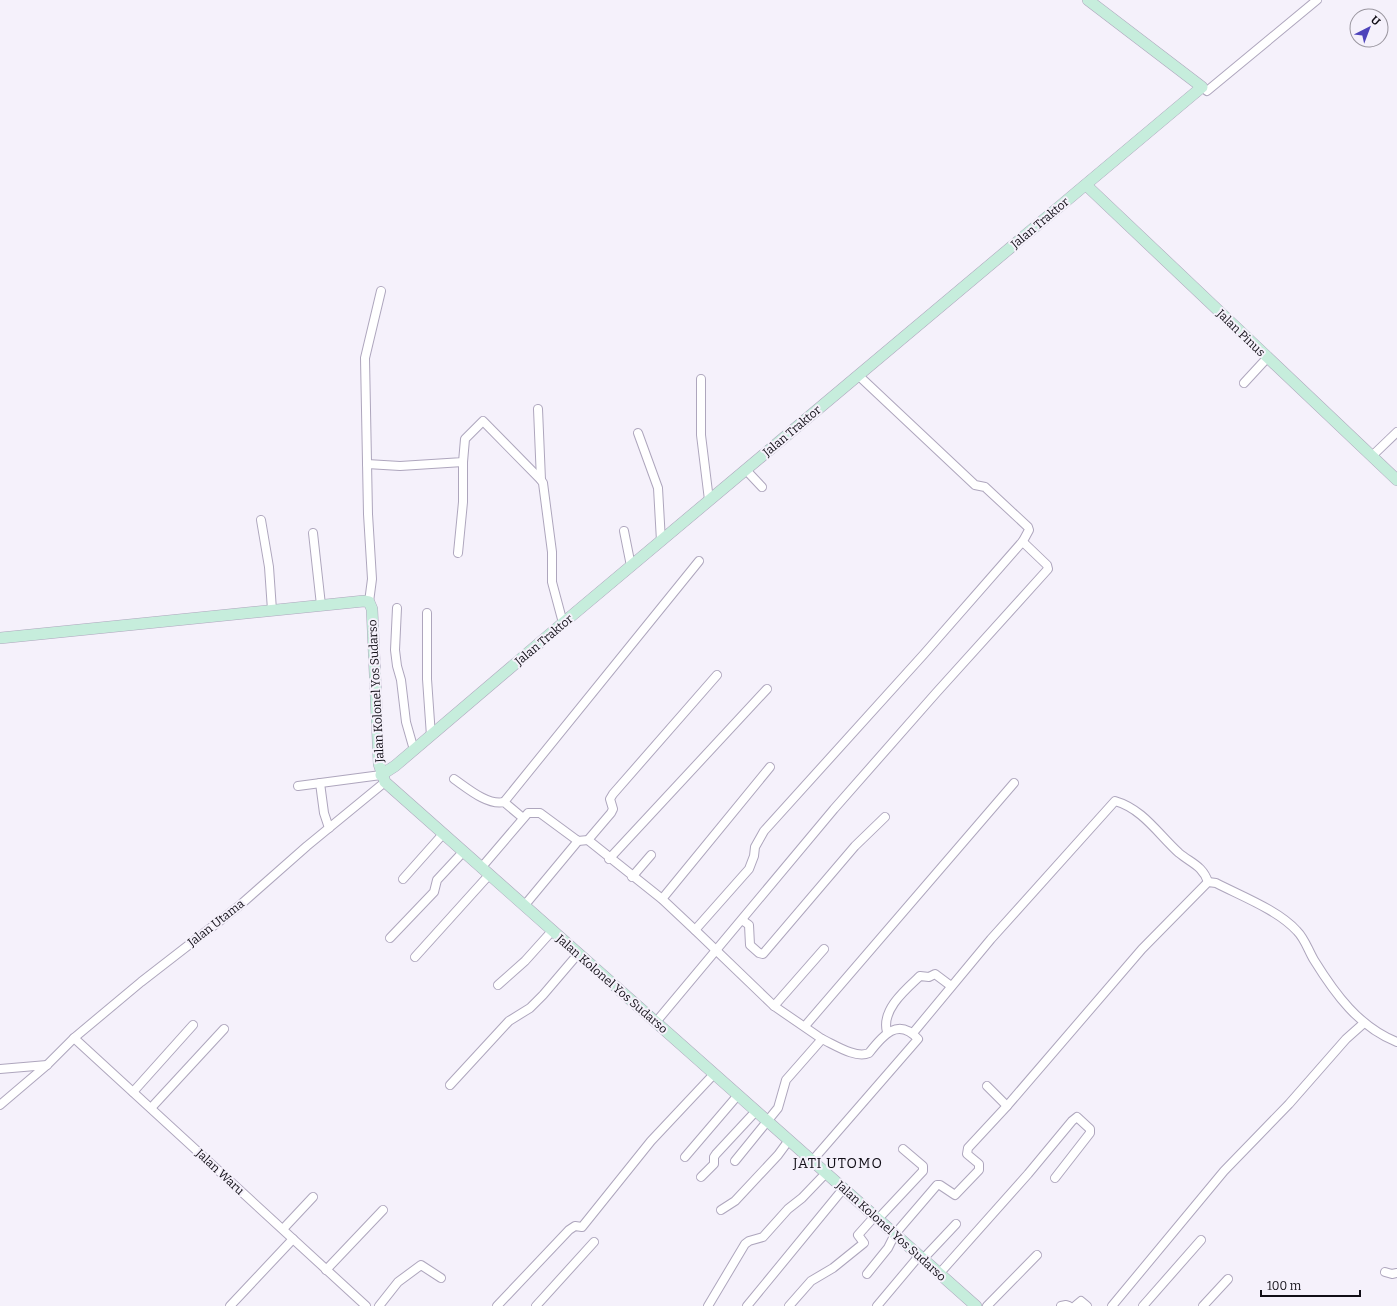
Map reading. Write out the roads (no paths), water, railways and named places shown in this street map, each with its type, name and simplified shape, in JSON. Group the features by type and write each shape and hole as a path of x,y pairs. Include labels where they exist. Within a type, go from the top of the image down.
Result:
{"street":[{"path":"1088,0 1207,91 1317,0"},
{"name":"Jalan Traktor","path":"383,779 414,750 563,623 1202,87"},
{"name":"Jalan Pinus","path":"1086,184 1397,480"},
{"path":"0,638 364,600 369,602 372,579 367,464 365,358 381,291"},
{"path":"1244,383 1268,357"},
{"path":"696,930 749,869 754,856 755,847 764,830 924,654 1023,540 1028,532 1028,527 985,487 976,485 858,375"},
{"path":"701,379 701,435 709,500"},
{"path":"538,409 541,480"},
{"path":"458,553 463,502 463,462 465,439 483,420 543,483 552,552 552,582 563,623"},
{"path":"1372,456 1397,432"},
{"path":"638,433 658,488 661,541"},
{"path":"367,464 400,466 463,462"},
{"path":"746,470 762,487"},
{"path":"261,520 269,567 272,610"},
{"path":"624,531 631,566"},
{"path":"313,534 322,605"},
{"path":"656,1022 772,882 931,698 1048,570 1047,565 1023,540"},
{"path":"454,779 486,799 497,803 504,802 700,561"},
{"name":"Jalan Kolonel Yos Sudarso","path":"369,602 372,609 379,764 383,779 463,852 976,1306"},
{"path":"397,608 395,650 396,666 401,680 406,722 414,750"},
{"path":"427,613 427,679 431,736"},
{"path":"415,957 485,871 522,818 528,813 540,813 578,841 588,840 611,813 612,808 610,801 613,794 717,675"},
{"path":"609,859 767,689"},
{"path":"662,899 770,767"},
{"path":"298,786 383,779"},
{"name":"Jalan Utama","path":"0,1105 47,1065 74,1038 142,982 239,906 383,779"},
{"path":"320,783 324,813 329,828"},
{"path":"805,1026 1014,783"},
{"path":"913,1033 951,986 1115,801 1143,816 1178,852 1204,871 1208,882"},
{"path":"504,802 522,818"},
{"path":"742,920 749,925 750,945 759,953 763,954 855,846 886,817"},
{"path":"403,879 443,834"},
{"path":"588,840 609,859 662,899 717,949 774,1006 822,1039 852,1052 865,1054 869,1052 887,1032 900,1028 913,1033 918,1039 812,1161"},
{"path":"524,906 578,841"},
{"path":"390,938 434,892 437,880 463,852"},
{"path":"632,877 651,855"},
{"path":"1208,882 1216,883 1260,906 1297,930 1304,939 1314,959 1334,991 1364,1024 1383,1036 1397,1042"},
{"path":"867,1274 888,1248 895,1234 937,1185 940,1185 955,1195 979,1170 979,1164 967,1154 967,1149 1007,1106 1142,949 1208,882"},
{"path":"498,985 525,960 552,931"},
{"path":"774,1006 824,949"},
{"path":"450,1085 509,1021 530,1008 543,995 578,954"},
{"path":"887,1032 885,1025 888,1012 920,976 929,977 935,974 951,986"},
{"path":"1112,1306 1224,1171 1289,1104 1346,1039 1364,1024"},
{"path":"133,1092 194,1025"},
{"path":"151,1108 224,1028"},
{"name":"Jalan Waru","path":"74,1038 366,1306"},
{"path":"735,1161 779,1105 786,1080 822,1039"},
{"path":"0,1069 47,1065"},
{"path":"497,1306 569,1230 575,1226 582,1227 651,1141 714,1074"},
{"path":"987,1086 1007,1106"},
{"path":"685,1157 738,1095"},
{"path":"701,1177 714,1164 714,1157 716,1154 756,1111"},
{"path":"939,1274 1028,1174 1072,1120 1077,1117 1090,1129 1090,1133 1055,1178"},
{"path":"722,1210 743,1192 778,1155 789,1140"},
{"path":"789,1306 811,1281 833,1268 864,1243 858,1235 923,1171 923,1166 903,1149"},
{"path":"708,1306 745,1244 749,1241 764,1237 788,1209 802,1198 826,1173"},
{"path":"747,1306 843,1189"},
{"path":"283,1229 313,1197"},
{"path":"326,1270 383,1210"},
{"path":"877,1306 921,1257 956,1224"},
{"path":"230,1306 293,1239"},
{"path":"1143,1306 1201,1240"},
{"path":"536,1306 594,1242"},
{"path":"987,1306 1037,1255"},
{"path":"379,1306 398,1282 421,1265 441,1278"},
{"path":"1385,1272 1392,1274 1397,1273"},
{"path":"1203,1306 1228,1279"},
{"path":"1075,1306 1081,1301 1087,1306"},
{"path":"1061,1306 1069,1306"}],"district":[{"name":"JATI UTOMO","path":"838,1163"}]}
